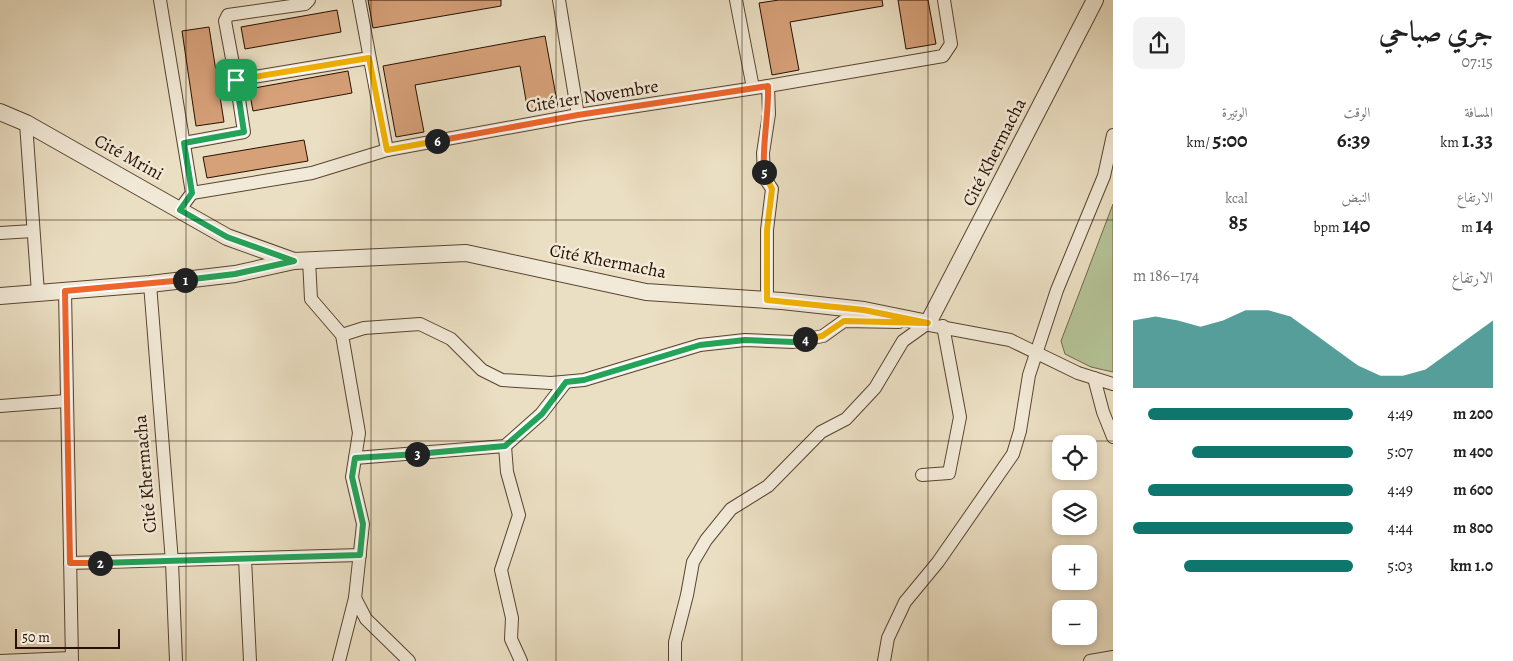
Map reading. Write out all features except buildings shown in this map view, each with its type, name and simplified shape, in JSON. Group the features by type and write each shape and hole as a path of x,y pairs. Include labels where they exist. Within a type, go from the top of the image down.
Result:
{"street":[{"path":"160,0 192,193 180,210"},
{"path":"184,143 244,132 225,21 228,15 305,4 309,0"},
{"path":"359,0 387,150"},
{"path":"559,0 578,115"},
{"path":"736,0 753,88"},
{"name":"Cité 1er Novembre","path":"192,193 312,173 387,150 578,115 768,86 943,56 950,44 944,0"},
{"name":"Cité Khermacha","path":"675,661 675,642 693,562 706,540 731,509 768,486 821,432 846,419 875,388 903,341 936,324 1095,0"},
{"path":"236,80 369,58"},
{"path":"767,300 767,230 772,189 764,177 763,153 769,114 768,86"},
{"name":"Cité Mrini","path":"0,112 26,123 227,237 301,261"},
{"path":"26,123 38,293"},
{"path":"884,661 888,638 905,602 938,562 1013,454 1020,431 1029,375 1057,290 1104,176 1113,136"},
{"path":"0,233 33,231"},
{"name":"Cité Khermacha","path":"0,296 150,284 235,274 301,261 466,254 646,292 767,300 864,310 936,324"},
{"path":"301,261 311,299 342,336 359,433 352,477 363,524 355,598 338,661"},
{"name":"Cité Khermacha","path":"150,284 172,562 176,661"},
{"path":"0,661 72,660 65,291"},
{"path":"342,336 364,328 420,324 451,339 482,370 502,380 566,382 584,380 700,345 745,340 793,342 822,336 844,321 936,324 1010,340 1078,373 1113,384"},
{"path":"922,475 949,473 960,417 936,324"},
{"path":"1094,378 1103,412 1113,437"},
{"path":"355,458 505,446 542,414 566,382"},
{"path":"0,406 66,402"},
{"path":"505,446 507,472 519,515 501,570 512,618 511,639 522,661"},
{"path":"70,563 172,562 360,555"},
{"path":"245,559 250,661"},
{"path":"355,598 366,619 409,661"},
{"path":"1090,661 1113,657"}],"green space":[{"path":"1113,204 1113,372 1091,367 1065,354 1061,341"}],"route":[{"path":"369,58 387,150 578,115 768,86 769,114 763,153 764,177 772,189 767,230 767,300 864,310 928,323 844,321 822,336 793,342 745,340 700,345 614,372 584,380 566,382 542,414 505,446 355,458 352,477 363,524 360,555 172,562 70,563 65,291 235,274 294,261 227,237 180,210 192,193 184,143 243,134 244,132 236,80 369,58"}]}
